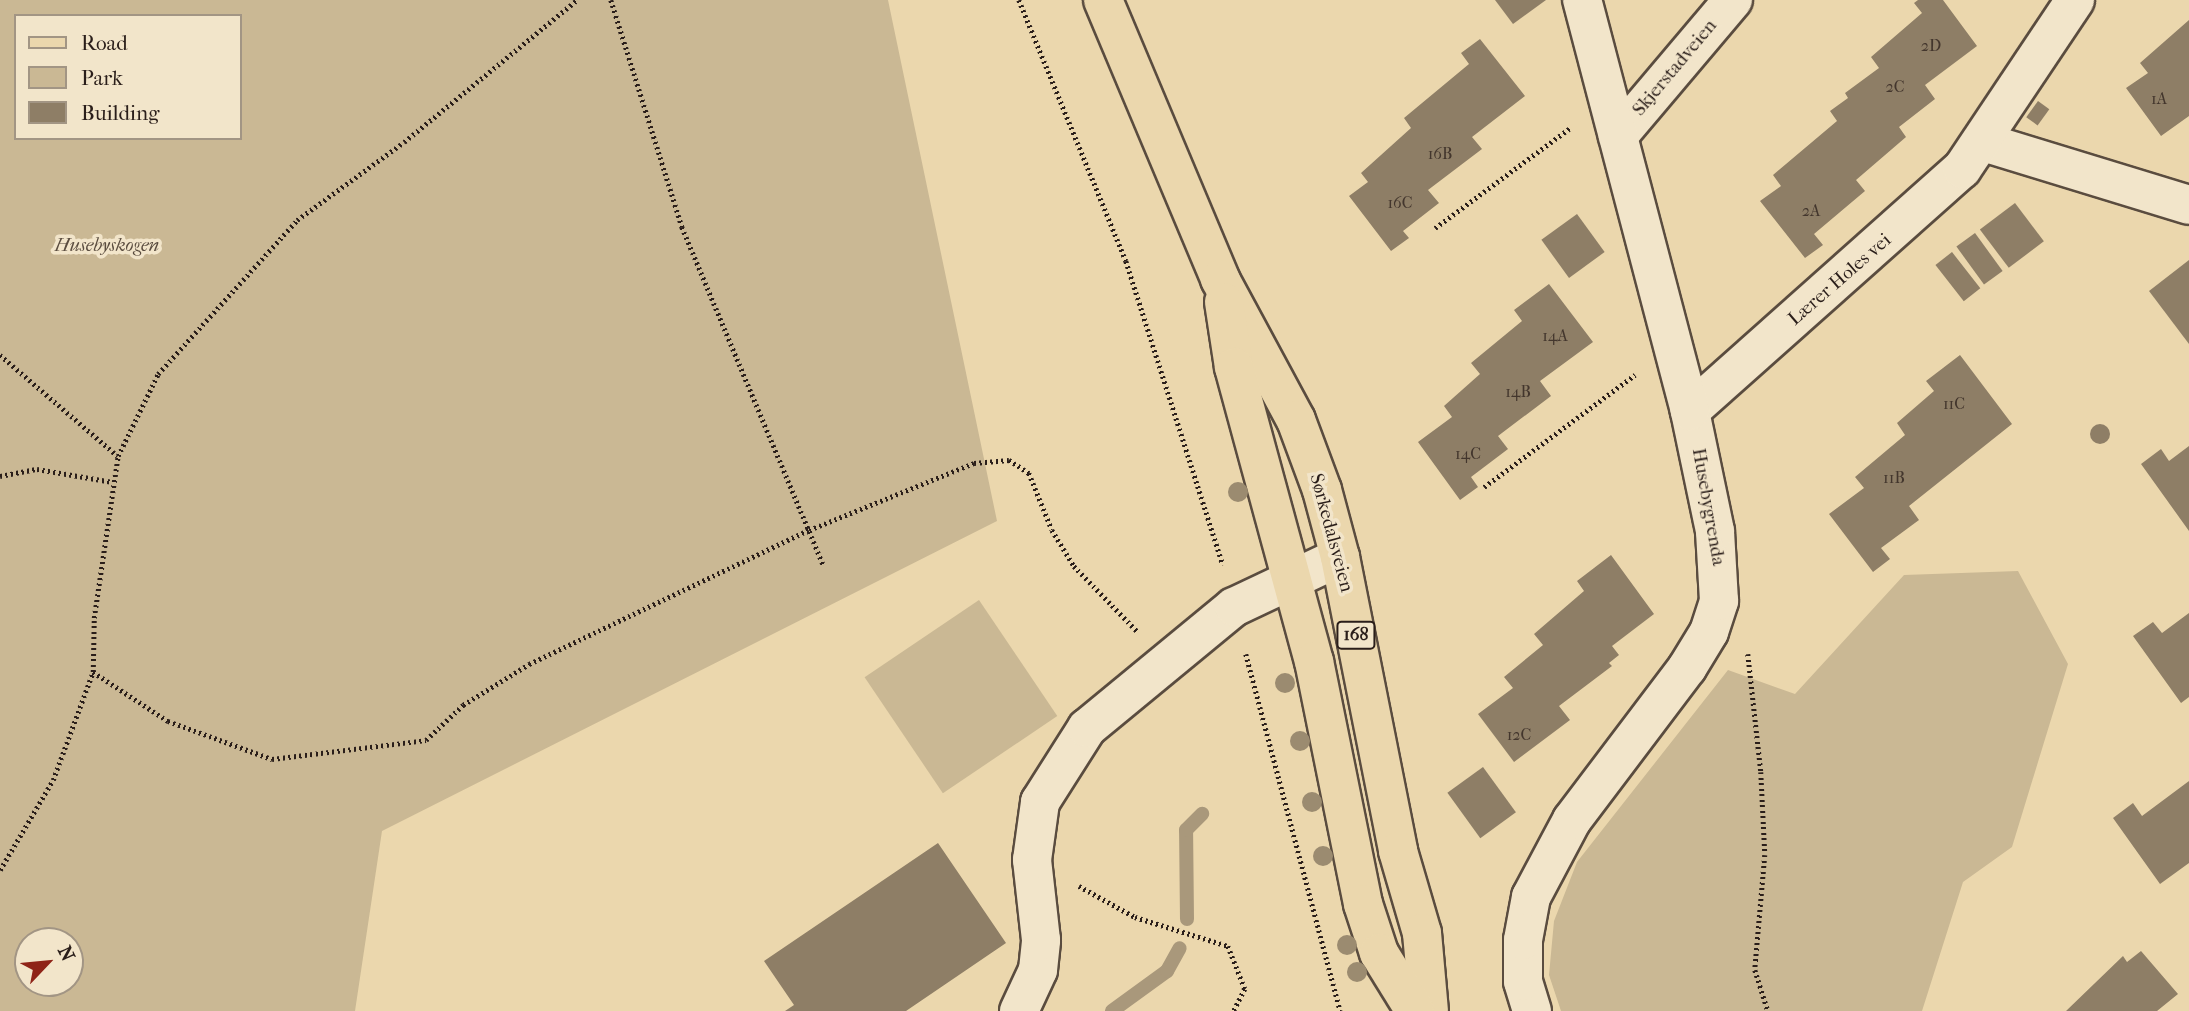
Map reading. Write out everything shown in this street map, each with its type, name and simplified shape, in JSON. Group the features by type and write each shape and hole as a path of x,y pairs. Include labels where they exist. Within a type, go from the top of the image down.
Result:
{"main road":[{"name":"Sørkedalsveien","path":"1103,0 1220,279 1296,420 1340,557 1398,851 1422,933 1429,1011"},
{"name":"Sørkedalsveien","path":"1220,279 1234,367 1294,576 1363,904 1379,953 1415,1011"}],"street":[{"name":"Husebygrenda","path":"1532,1011 1523,967 1531,897 1572,820 1687,668 1709,632 1719,601 1716,531 1690,411 1582,0"},
{"name":"Skjerstadveien","path":"1614,123 1733,0"},
{"name":"Lærer Holes vei","path":"1690,411 1928,204 1983,142 2075,0"},
{"path":"1983,142 2189,205"},
{"path":"1018,1011 1038,970 1041,940 1032,860 1040,802 1087,728 1234,607 1294,576 1340,557"}],"path":[{"path":"0,870 53,780 93,672 94,618 118,456 158,374 297,220 404,142 577,0"},
{"path":"611,0 682,227 824,567"},
{"path":"1019,0 1126,261 1184,431 1234,607 1340,1011"},
{"path":"1435,228 1579,121 1614,123"},
{"path":"0,355 118,456"},
{"path":"1484,487 1644,368 1674,355"},
{"path":"93,672 168,721 272,760 426,740 463,705 529,664 809,530 974,464 1009,460 1029,473 1052,530 1074,566 1168,660"},
{"path":"0,476 37,469 113,482"},
{"path":"1719,601 1742,625 1748,652 1762,772 1765,855 1755,970 1768,1011"},
{"path":"1032,860 1135,917 1228,946 1245,989 1234,1011"}],"green space":[{"name":"Husebyskogen","path":"0,0 888,0 997,521 382,831 355,1011 0,1011"},
{"path":"2018,571 2068,664 2012,847 1963,882 1922,1011 1561,1011 1549,975 1554,921 1577,862 1728,670 1795,694 1904,575"},
{"path":"979,600 1057,716 943,793 865,677"}],"building":[{"path":"1495,0 1546,0 1513,24"},
{"path":"1918,0 1943,0 1977,46 1925,85 1935,99 1899,127 1906,137 1856,180 1865,191 1814,234 1823,245 1805,258 1760,201 1781,186 1773,175 1837,121 1830,111 1848,98 1845,93 1879,68 1871,57 1922,13 1914,3"},
{"path":"2189,20 2189,116 2161,136 2126,88 2148,73 2140,63"},
{"path":"1480,39 1525,96 1472,137 1482,149 1428,190 1439,203 1403,231 1409,238 1391,251 1349,196 1368,182 1361,173 1411,128 1404,118 1469,64 1461,53"},
{"path":"2038,101 2049,109 2038,125 2026,117"},
{"path":"2015,203 2044,241 2009,268 1980,229"},
{"path":"1577,214 1605,252 1569,278 1541,240"},
{"path":"1975,233 2003,271 1984,285 1956,247"},
{"path":"1952,252 1980,288 1964,301 1935,265"},
{"path":"2189,260 2189,344 2149,291"},
{"path":"1549,284 1593,342 1540,381 1551,396 1498,436 1508,449 1471,477 1478,487 1460,500 1418,442 1452,417 1444,406 1480,374 1471,363 1522,321 1514,310"},
{"path":"1960,355 2012,424 1909,506 1919,520 1881,548 1890,559 1873,572 1829,514 1864,488 1855,477 1905,435 1897,423 1934,391 1926,381"},
{"path":"2100,424 2107,427 2110,434 2107,441 2100,444 2093,441 2090,434 2093,427"},
{"path":"2189,446 2189,531 2141,464 2161,449 2169,461"},
{"path":"1611,555 1654,614 1612,646 1619,655 1609,663 1612,666 1559,706 1570,720 1514,762 1478,714 1513,688 1504,677 1543,645 1534,634 1584,591 1577,581"},
{"path":"2189,613 2189,697 2181,703 2133,636 2153,622 2162,633"},
{"path":"1483,767 1516,812 1480,838 1447,793"},
{"path":"2189,781 2189,863 2160,884 2113,818 2133,803 2142,816"},
{"path":"938,843 1006,943 906,1011 785,1011 794,1005 764,961"},
{"path":"2141,951 2178,994 2157,1011 2066,1011 2123,956 2127,962"}],"waterway":[{"path":"1187,919 1186,830 1202,814"},
{"path":"1112,1011 1167,971 1180,948"}]}
